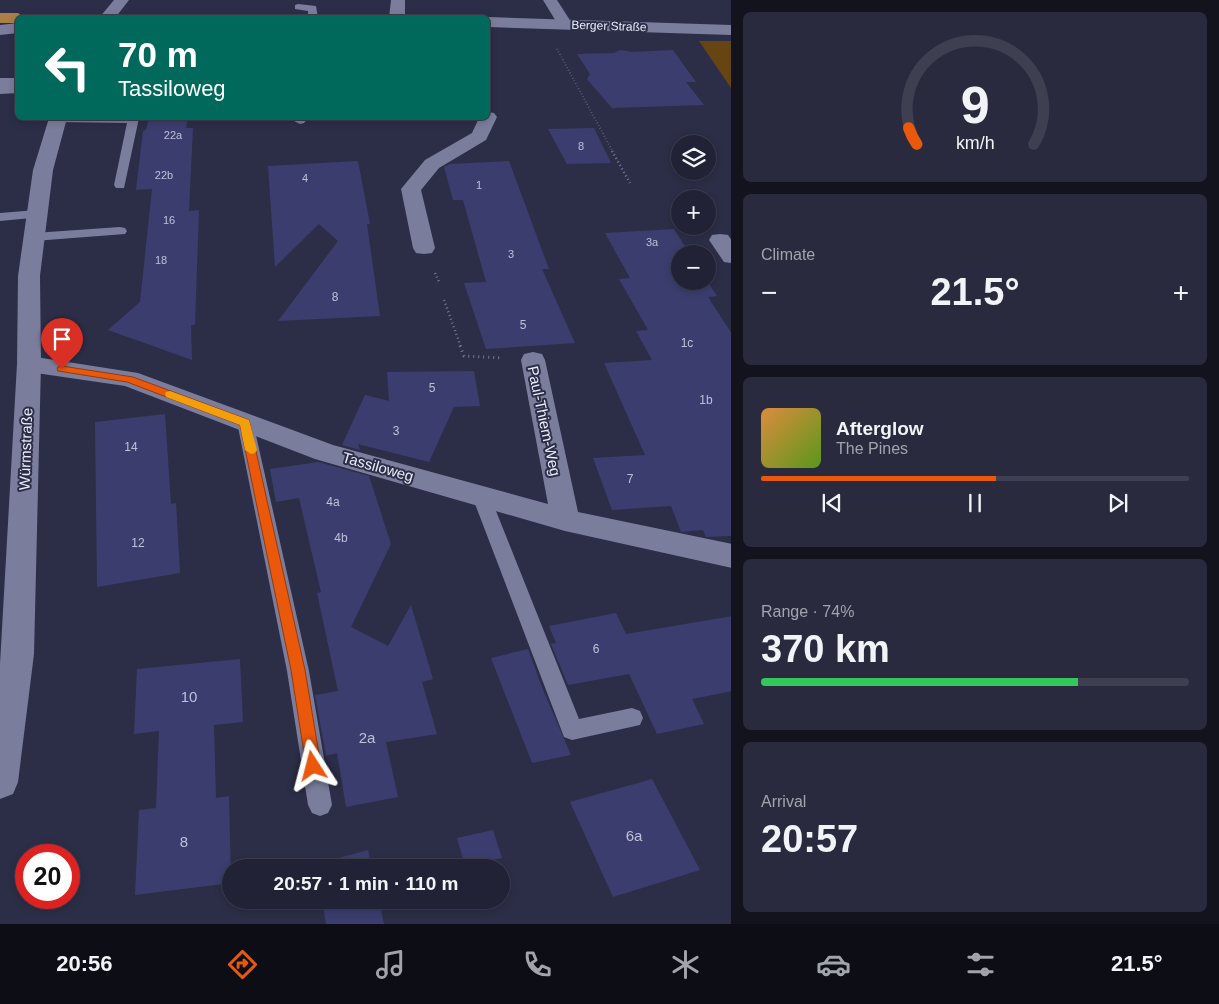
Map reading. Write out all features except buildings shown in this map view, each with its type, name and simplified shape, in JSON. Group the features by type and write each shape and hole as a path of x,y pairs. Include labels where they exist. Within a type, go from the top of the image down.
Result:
{"highway":[{"path":"0,18 15,18"}],"street":[{"path":"109,15 122,0"},
{"path":"397,15 398,0"},
{"path":"550,0 565,25"},
{"name":"Berger Straße","path":"490,22 731,30"},
{"path":"0,30 15,28"},
{"path":"0,89 15,88"},
{"name":"Würmstraße","path":"0,782 18,654 29,364 28,276 43,170 57,120"},
{"path":"424,248 411,189 432,164 480,136 487,120"},
{"name":"Paul-Thiem-Weg","path":"533,360 565,520"},
{"name":"Tassiloweg","path":"29,364 129,379 325,452 565,520 731,556"}],"lane":[{"path":"298,8 313,8 313,15"},
{"path":"0,81 15,81"},
{"path":"120,185 133,120"},
{"path":"0,217 36,225 120,230"},
{"path":"245,422 298,670 320,805"},
{"path":"481,496 572,730 632,718"}],"path":[{"path":"544,24 630,183"},
{"name":"Paul-Thiem-Weg","path":"444,300 464,356 533,360"}],"shaded area":[{"path":"699,41 731,41 731,88"}],"slow traffic":[{"path":"170,394 245,422 251,450"}],"route":[{"path":"62,369 129,379 245,422 298,670 313,766"}]}
